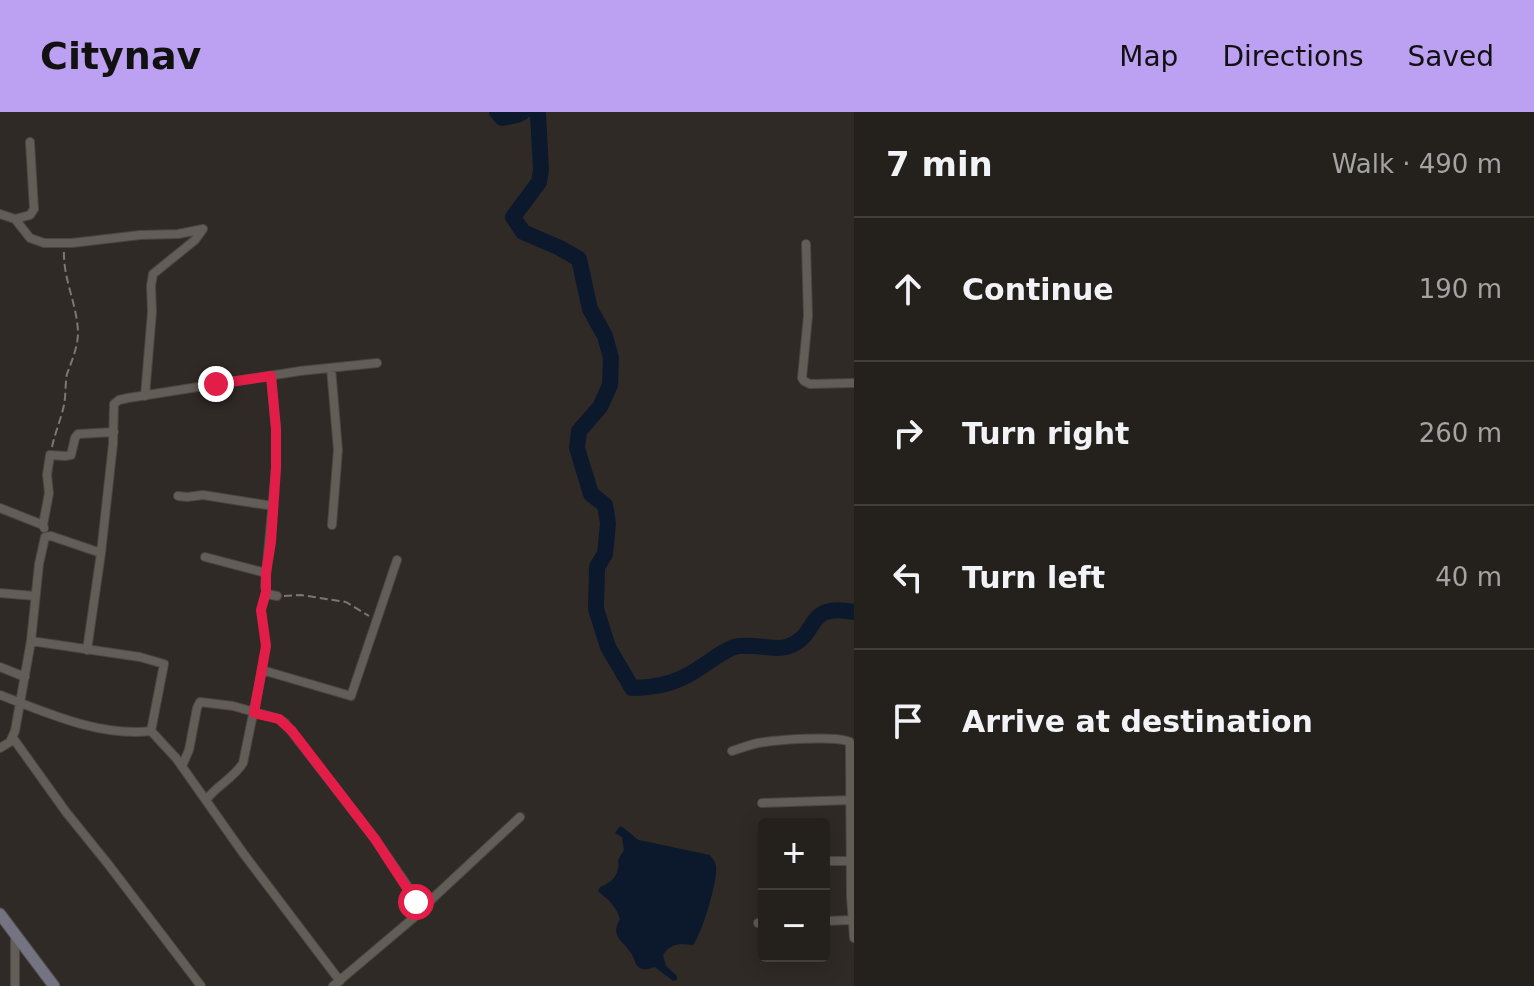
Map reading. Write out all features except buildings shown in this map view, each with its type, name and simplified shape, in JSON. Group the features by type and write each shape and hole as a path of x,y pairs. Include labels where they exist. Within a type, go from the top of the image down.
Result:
{"street":[{"path":"0,214 15,219 30,215 34,209 30,142"},
{"path":"15,219 27,235 44,243 178,234 203,229 195,240 153,274 145,396"},
{"path":"806,244 808,316 802,378 810,384 854,383"},
{"path":"87,650 101,553 114,432 114,404 119,400 271,376 377,363"},
{"path":"331,368 338,442 332,525"},
{"path":"271,376 276,451 266,592 277,596"},
{"path":"0,748 13,738 21,703 45,537 43,525 49,498 47,475 50,455 71,455 78,434 114,432"},
{"path":"178,496 203,495 273,506"},
{"path":"0,508 43,525"},
{"path":"45,537 51,536 101,553"},
{"path":"205,557 266,573"},
{"path":"206,800 241,767 262,670 351,696 397,560"},
{"path":"0,593 35,596"},
{"path":"31,641 140,657 164,664 151,731"},
{"path":"0,667 25,677"},
{"path":"0,695 43,712 107,730 151,731"},
{"path":"182,766 189,750 198,703 226,705 279,719 292,731 375,839 409,888 418,912"},
{"path":"151,731 182,766 336,983 404,927 520,817"},
{"path":"13,738 66,812 201,986"},
{"path":"732,751 756,743 776,741 834,738 848,741 851,749 854,938"},
{"path":"762,803 851,800"},
{"path":"830,861 852,861"},
{"path":"0,914 54,986"},
{"path":"830,921 852,920"},
{"path":"15,934 15,986"}],"path":[{"path":"50,455 63,410 66,378 78,335 75,307 65,271 67,242"},
{"path":"262,670 266,637 261,610 266,592"},
{"path":"277,596 301,595 346,602 376,621"}],"water":[{"path":"620,826 639,840 710,855 715,863 712,894 697,939 693,945 673,946 663,955 666,966 677,976 677,980 673,981 655,967 644,969 637,966 617,934 620,919 616,910 598,891 616,874 618,860 624,850 622,837 615,833"}],"waterway":[{"path":"497,112 502,118 523,112"},
{"path":"536,112 541,170 539,182 513,217 523,232 579,259 590,309 605,336 611,358 610,385 600,407 579,431 577,448 591,494 605,505 608,523 605,554 597,567 596,609 608,647 632,688 680,679 734,647 784,648 799,641 820,615 838,610 854,612"}],"route":[{"path":"216,384 271,376 276,468 266,592 261,610 266,646 254,713 279,719 292,731 375,839 416,902"}]}
